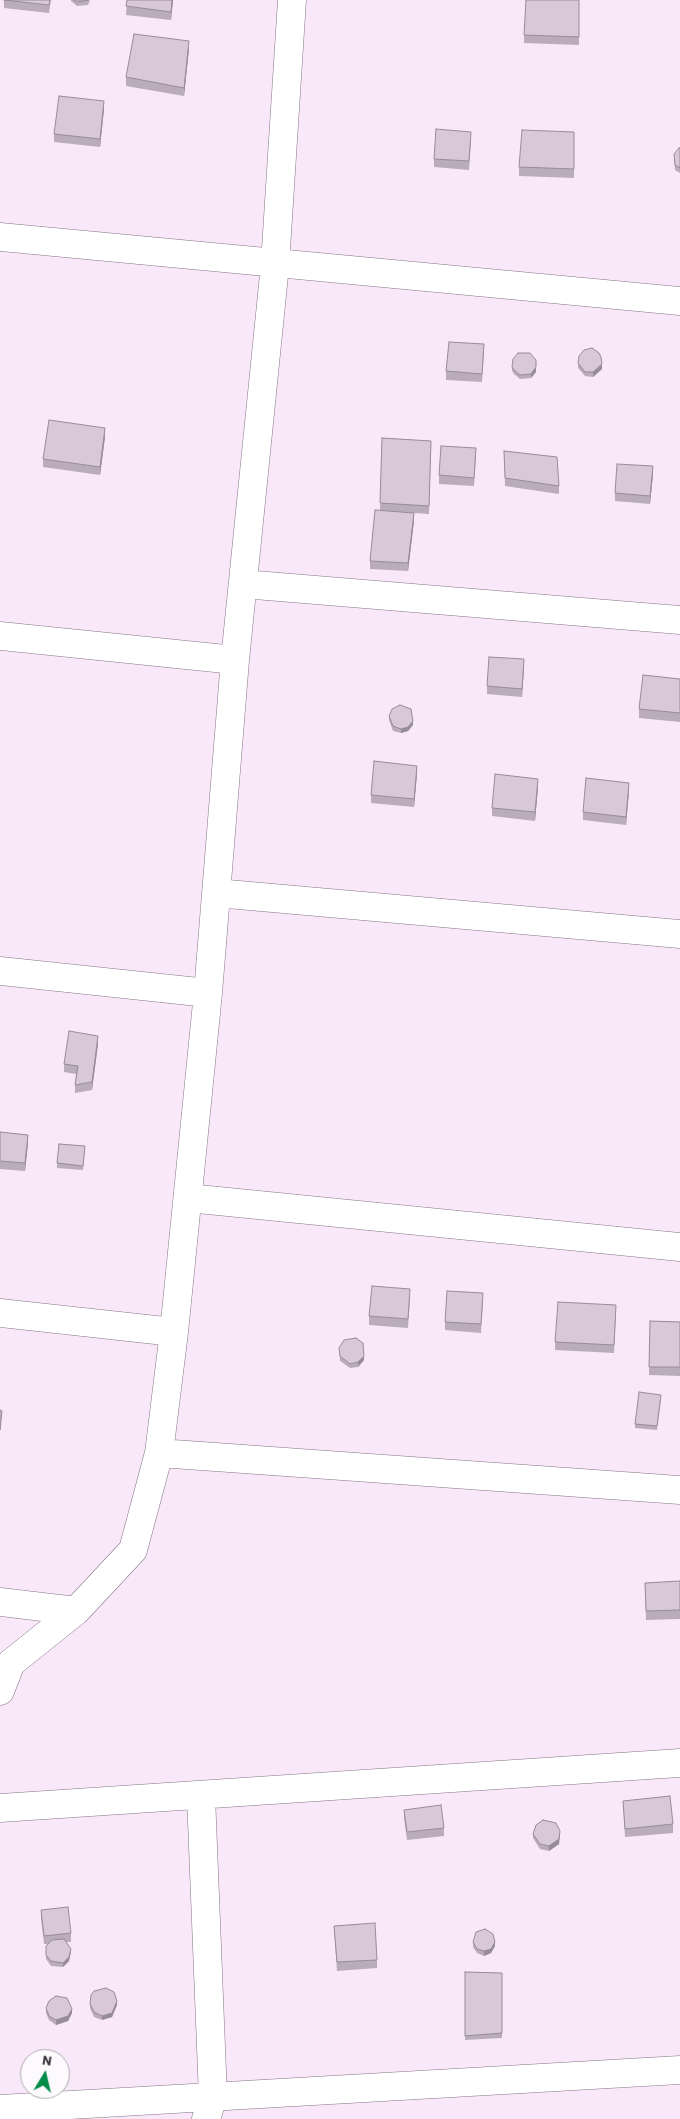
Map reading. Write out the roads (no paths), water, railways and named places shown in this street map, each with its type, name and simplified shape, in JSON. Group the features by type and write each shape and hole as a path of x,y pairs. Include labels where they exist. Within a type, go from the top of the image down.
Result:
{"street":[{"path":"0,1691 11,1663 76,1611 132,1550 159,1453 174,1332 208,993 235,660 275,264 292,0"},
{"path":"0,237 680,301"},
{"path":"243,584 680,620"},
{"path":"0,636 235,660"},
{"path":"216,893 680,934"},
{"path":"0,971 208,993"},
{"path":"188,1198 680,1247"},
{"path":"0,1313 174,1332"},
{"path":"159,1453 680,1490"},
{"path":"0,1602 76,1611"},
{"path":"0,1808 680,1763"},
{"path":"201,1796 209,2108"},
{"path":"0,2109 42,2113 209,2108 680,2070"}]}
